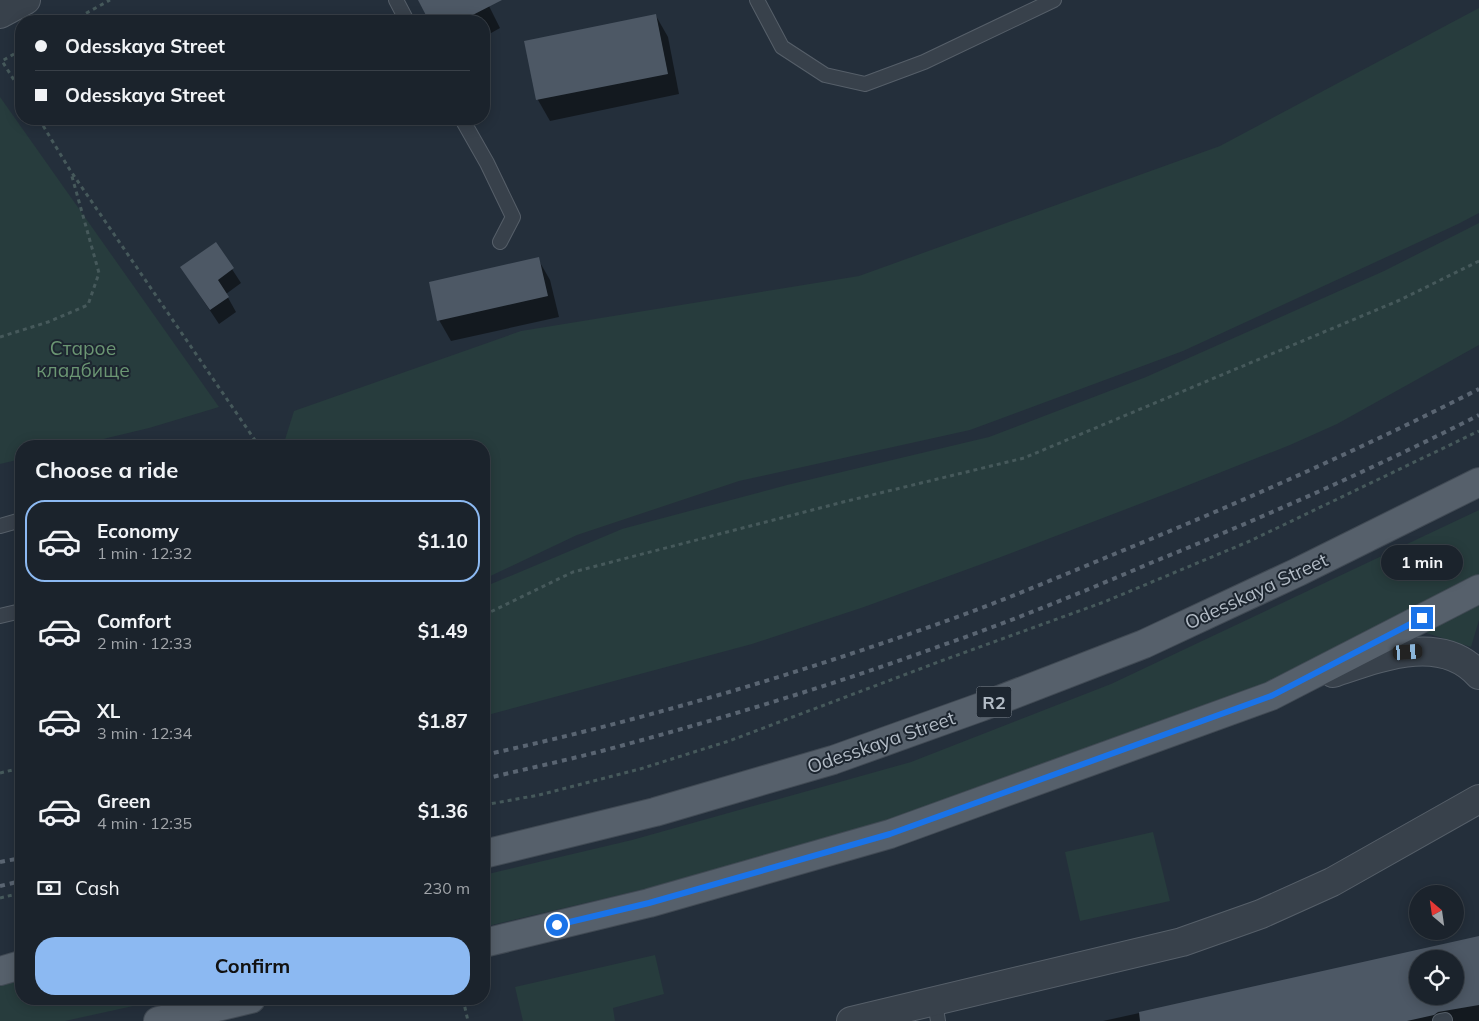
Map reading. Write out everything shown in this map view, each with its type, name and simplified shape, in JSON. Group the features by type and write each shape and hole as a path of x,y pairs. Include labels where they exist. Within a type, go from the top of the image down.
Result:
{"main road":[{"name":"Odesskaya Street","path":"490,853 655,812 833,760 981,707 1144,644 1298,572 1479,482"},
{"path":"490,942 649,903 890,834 1271,696 1479,589"},
{"path":"0,971 15,967"},
{"path":"158,1021 226,1005"}],"street":[{"path":"0,14 26,0"},
{"path":"1271,696 1362,663 1408,652 1442,654 1465,664 1479,675"},
{"path":"850,1021 936,1012 1182,942 1261,914 1332,882 1479,799"}],"lane":[{"path":"396,0 404,15"},
{"path":"757,0 782,47 825,75 865,84 924,62 1054,0"},
{"path":"465,125 487,163 513,217 500,242"},
{"path":"0,526 15,522"},
{"path":"0,616 15,612"}],"path":[{"path":"83,15 110,0"},
{"path":"15,53 2,60 15,81"},
{"path":"42,125 70,170 255,440"},
{"path":"0,337 48,322 88,305 99,273 70,170"},
{"path":"490,612 573,572 843,502 1024,458 1400,300 1479,261"},
{"path":"490,805 538,795 640,769 729,741 1104,602 1250,541 1479,431"},
{"path":"0,772 15,769"},
{"path":"0,898 15,894"},
{"path":"464,1005 468,1021"}],"green space":[{"path":"1479,8 1479,213 1183,351 970,430 739,481 577,535 490,576 490,440 285,440 294,411 521,331 859,276 1220,146"},
{"name":"Старое кладбище","path":"0,97 15,118 15,125 20,125 219,407 149,428 99,440 15,440 15,460 0,464"},
{"path":"1479,223 1479,345 1337,424 1290,445 1001,557 864,607 752,644 490,714 490,584 622,529 787,485 989,437 1146,377 1384,271"},
{"path":"1479,510 1479,578 1260,689 894,819 729,869 490,926 490,874 632,840 911,762 1111,684"},
{"path":"1479,599 1479,620 1471,647 1420,631"},
{"path":"1153,832 1170,901 1080,921 1065,852"},
{"path":"655,955 664,994 613,1008 615,1021 523,1021 515,987"},
{"path":"15,981 15,1005 138,1005 65,1021 0,1021 0,985"}],"building":[{"path":"418,0 502,0 473,15 426,15"},
{"path":"656,14 668,74 536,100 524,41"},
{"path":"216,242 234,268 218,280 229,297 210,310 180,267"},
{"path":"539,257 548,296 437,321 429,282"},
{"path":"1479,936 1479,1005 1438,1012 1434,1015 1407,1021 1140,1021 1139,1012 1409,952 1409,1005 1464,1005 1464,950 1416,950"}],"railway":[{"path":"490,754 604,726 724,693 902,637 960,616 1066,574 1262,491 1350,452 1479,389"},
{"path":"490,778 606,750 743,711 862,673 967,636 1074,595 1277,510 1479,415"},
{"path":"0,862 15,859"},
{"path":"0,886 15,882"}],"route":[{"path":"557,925 649,903 890,834 1271,696 1422,618"}]}
